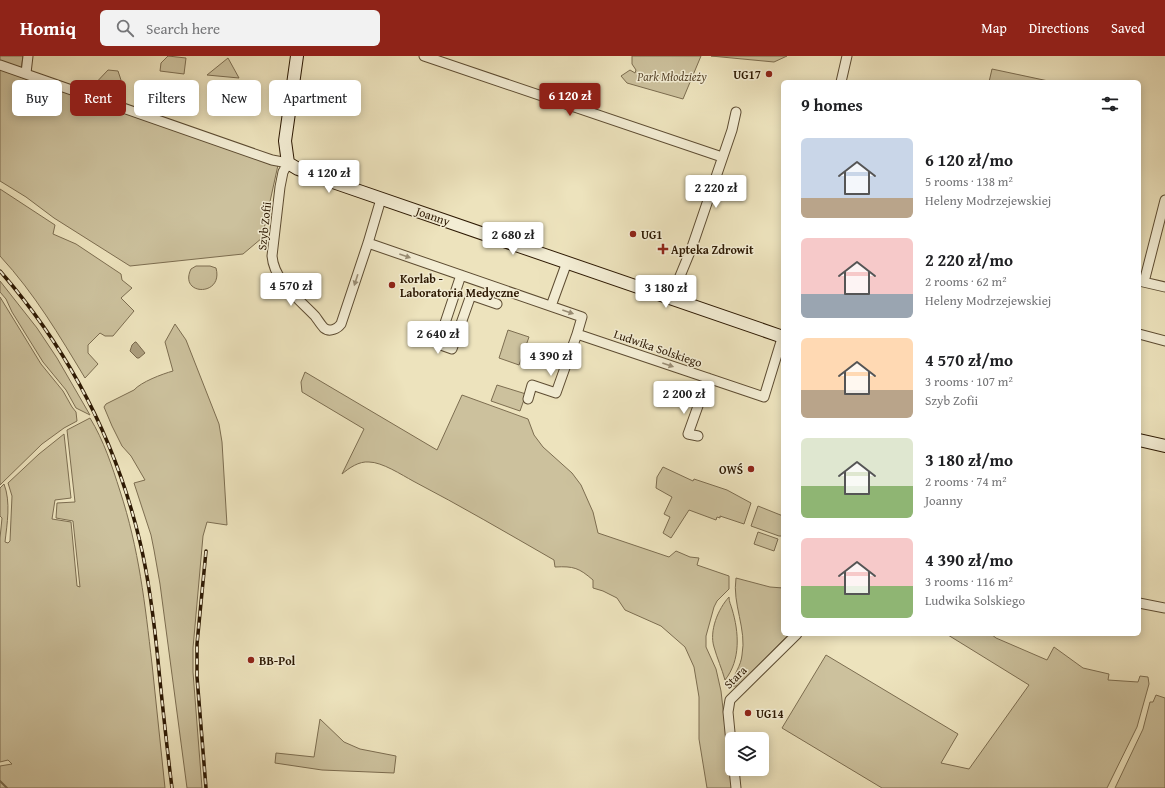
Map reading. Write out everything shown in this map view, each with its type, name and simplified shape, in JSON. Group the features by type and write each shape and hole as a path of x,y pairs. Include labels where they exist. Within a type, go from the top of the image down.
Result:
{"street":[{"path":"26,73 28,56"},
{"path":"0,65 265,158 288,163 285,141 296,56"},
{"path":"424,56 722,157"},
{"path":"841,80 847,56"},
{"path":"671,298 692,247 732,130 736,112"},
{"name":"Joanny","path":"288,163 312,175 781,335"},
{"name":"Szyb Zofii","path":"288,163 283,172 280,186 272,256 275,272 287,288 320,321 324,328 332,330 338,328 341,324 368,243"},
{"path":"382,199 368,243 582,317 556,393 532,385 528,399"},
{"path":"1165,200 1141,281 1165,287"},
{"path":"551,306 567,262"},
{"path":"461,275 438,344 452,349 471,295 497,304"},
{"name":"Ludwika Solskiego","path":"577,334 764,397 781,342"},
{"path":"1141,334 1165,340"},
{"path":"698,436 688,434 708,378"},
{"path":"1141,440 1165,446"},
{"path":"1141,604 1165,608"},
{"name":"Stara","path":"730,732 728,712 730,700 795,636"},
{"path":"735,776 736,788"}],"green space":[{"path":"0,56 23,56 20,77 29,80 12,80 12,116 62,116 62,91 70,94 70,116 126,116 126,113 278,165 262,238 243,254 130,266 54,218 26,197 0,181"},
{"path":"168,56 186,58 184,74 160,71 161,63"},
{"name":"Park Młodzieży","path":"632,56 701,56 683,99 627,83 621,76 630,70 635,73 636,70 632,64"},
{"name":"Park Młodzieży","path":"711,56 787,56 774,62"},
{"path":"228,58 239,78 207,75"},
{"path":"992,69 1044,80 989,80"},
{"path":"108,70 118,71 121,80 99,80"},
{"path":"0,189 55,225 53,234 76,244 121,274 122,280 132,288 121,298 134,311 113,336 105,336 100,333 88,345 88,353 98,364 85,378 35,300 13,270 0,256"},
{"path":"196,266 210,266 216,268 217,277 214,284 202,290 195,288 191,284 189,278 191,269"},
{"path":"0,281 37,328 57,358 90,415 76,408 66,390 43,362 12,312 6,299 0,292"},
{"path":"0,297 41,364 63,391 76,412 77,421 64,428 42,444 0,485"},
{"path":"175,324 186,340 219,424 222,442 227,525 207,522 203,536 193,648 193,672 202,788 187,788 160,584 151,535 134,483 145,480 131,456 122,446 104,407 106,404 134,390 147,381 173,371 165,342"},
{"path":"508,330 529,337 519,365 499,358"},
{"path":"305,372 437,450 462,395 528,419 534,435 543,447 572,473 581,485 593,512 598,533 669,557 676,551 690,557 699,558 697,565 729,576 729,589 717,601 714,607 706,636 706,647 716,669 721,691 726,732 725,776 731,776 732,788 707,788 699,739 699,697 694,667 685,647 661,626 625,610 617,598 593,588 593,580 584,573 572,568 555,567 554,560 392,469 380,464 365,462 354,465 342,474 364,429 302,392 301,382"},
{"path":"497,385 526,394 520,411 491,401"},
{"path":"90,418 104,445 114,472 127,513 137,555 144,598 165,788 0,788 0,766 12,764 8,760 0,762 0,538 2,518 0,516 0,488 4,484 8,513 5,542 8,543 10,541 12,496 8,483 39,454 64,434 71,498 55,500 52,519 71,522 77,586 80,587 73,521 56,518 57,503 75,502 67,430"},
{"path":"663,467 693,481 694,479 727,490 751,503 744,524 720,516 720,518 717,517 716,520 689,510 671,538 663,533 670,517 664,514 672,497 656,488 657,477"},
{"path":"758,506 781,515 781,536 751,526"},
{"path":"758,532 778,539 774,551 754,544"},
{"path":"736,578 770,587 781,588 781,636 787,636 742,682 737,686 733,686 731,684 740,663 743,645 743,636 735,588"},
{"path":"729,597 736,627 737,646 734,664 725,680 714,647 713,634 718,614"},
{"path":"950,636 994,636 1047,660 1054,647 1083,668 1109,674 1108,680 1138,682 1140,676 1148,677 1149,684 1137,727 1107,788 882,788 782,728 826,655 958,734 941,763 969,769 1029,685"},
{"path":"1156,695 1165,698 1165,788 1115,788 1143,729 1150,702 1153,702"},
{"path":"320,719 344,742 360,749 396,756 394,773 322,770 275,763 276,753 314,757"}],"shaded area":[{"path":"135,342 145,353 139,358 137,358 130,351"}],"waterway":[{"path":"0,781 7,788"}],"railway":[{"path":"0,271 25,301 68,364 103,432 118,468 130,505 144,558 156,639 172,788"},
{"path":"206,551 197,644 197,677 206,788"}],"place":[{"name":"UG17","path":"769,74"},
{"name":"UG1","path":"633,234"},
{"name":"Apteka Zdrowit","path":"663,249"},
{"name":"Korlab - Laboratoria Medyczne","path":"392,285"},
{"name":"OWŚ","path":"751,469"},
{"name":"BB-Pol","path":"251,660"},
{"name":"UG14","path":"748,713"}]}
